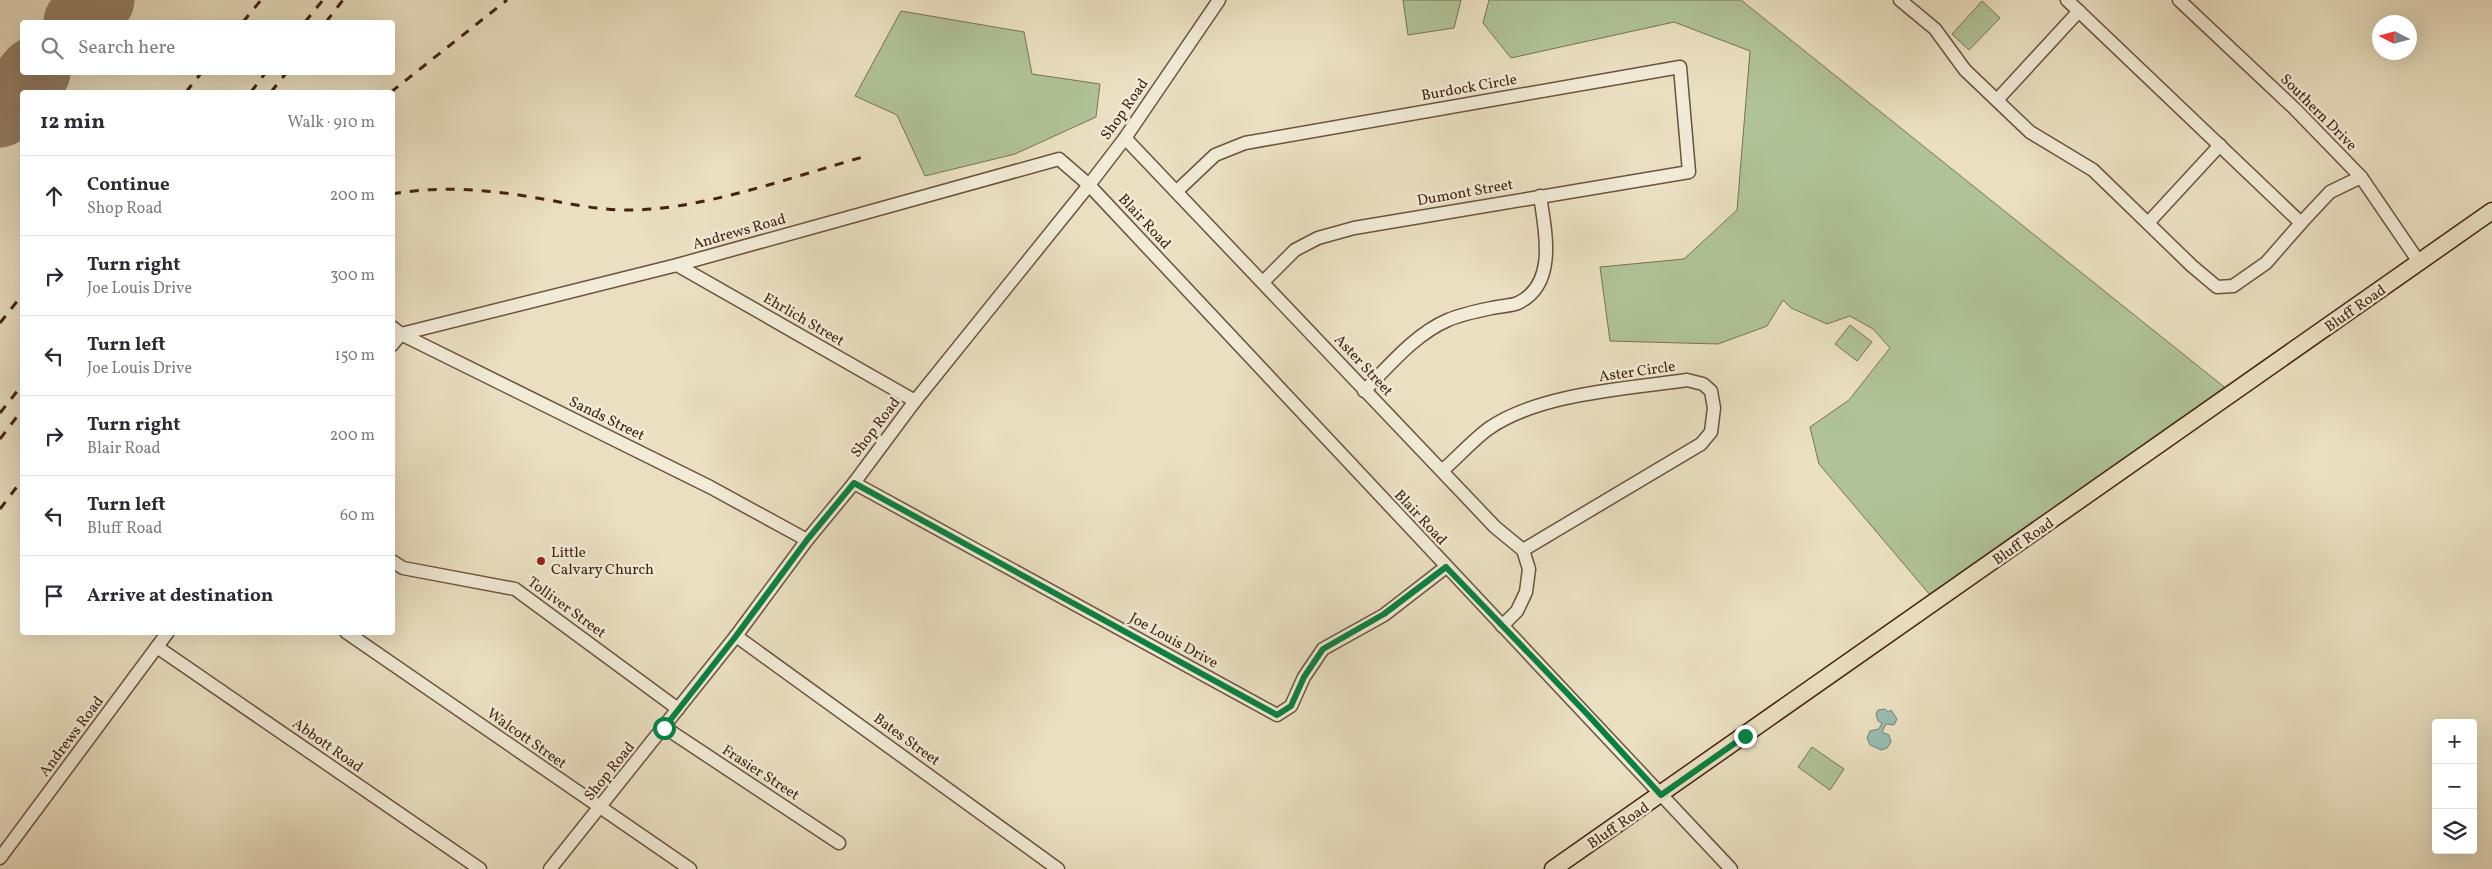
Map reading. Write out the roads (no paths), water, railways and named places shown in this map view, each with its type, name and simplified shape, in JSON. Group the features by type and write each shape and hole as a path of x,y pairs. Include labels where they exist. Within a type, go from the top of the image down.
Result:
{"main road":[{"name":"Bluff Road","path":"1553,869 2492,211"}],"street":[{"name":"Shop Road","path":"550,869 736,636 807,540 854,483 915,401 1089,185 1124,138 1219,0"},
{"path":"1900,0 1935,29 1965,70 2030,132 2093,170 2217,287 2233,286 2266,263 2330,192 2361,177"},
{"path":"2067,0 2301,222"},
{"name":"Southern Drive","path":"2179,0 2295,109 2361,177 2419,262"},
{"path":"1996,100 2079,11"},
{"name":"Burdock Circle","path":"1177,191 1215,155 1245,142 1680,67 1689,172"},
{"name":"Aster Street","path":"1124,138 1264,282 1364,391 1443,470 1495,527 1523,550"},
{"path":"2148,223 2220,145"},
{"name":"Andrews Road","path":"397,330 676,265 1059,159 1089,185"},
{"name":"Dumont Street","path":"1264,282 1295,250 1318,238 1354,228 1689,172"},
{"name":"Blair Road","path":"1089,185 1731,869"},
{"path":"1364,391 1419,338 1447,320 1479,310 1518,303 1538,286 1545,263 1546,238 1540,196"},
{"name":"Ehrlich Street","path":"676,265 915,401"},
{"name":"Sands Street","path":"397,330 710,488 807,540"},
{"name":"Aster Circle","path":"1443,470 1488,429 1517,413 1572,397 1687,380 1703,384 1710,390 1714,408 1711,432 1701,444 1523,550"},
{"name":"Joe Louis Drive","path":"854,483 1277,715 1291,706 1304,677 1323,649 1384,614 1446,567"},
{"path":"1502,626 1517,611 1526,592 1529,569 1523,550"},
{"name":"Tolliver Street","path":"395,563 403,568 515,589 678,709"},
{"name":"Andrews Road","path":"0,858 166,635"},
{"name":"Walcott Street","path":"350,635 690,869"},
{"name":"Bates Street","path":"736,636 1058,869"},
{"name":"Abbott Road","path":"157,647 480,869"},
{"name":"Frasier Street","path":"664,728 839,843"}],"water":[{"path":"1885,709 1888,712 1891,710 1897,719 1894,725 1886,724 1882,732 1889,735 1891,742 1887,748 1881,750 1870,745 1867,738 1870,731 1879,729 1882,723 1878,721 1876,714 1878,710"}],"railway":[{"path":"245,20 261,0"},
{"path":"307,20 323,0"},
{"path":"328,20 343,0"},
{"path":"394,90 507,0"},
{"path":"188,90 200,75"},
{"path":"252,90 264,75"},
{"path":"273,90 285,75"},
{"path":"395,194 442,189 475,190 598,208 622,210 651,209 744,192 863,157"},
{"path":"0,323 20,298"},
{"path":"0,413 20,388"},
{"path":"0,439 20,413"},
{"path":"0,509 20,483"}],"place":[{"name":"Little Calvary Church","path":"541,561"}]}
